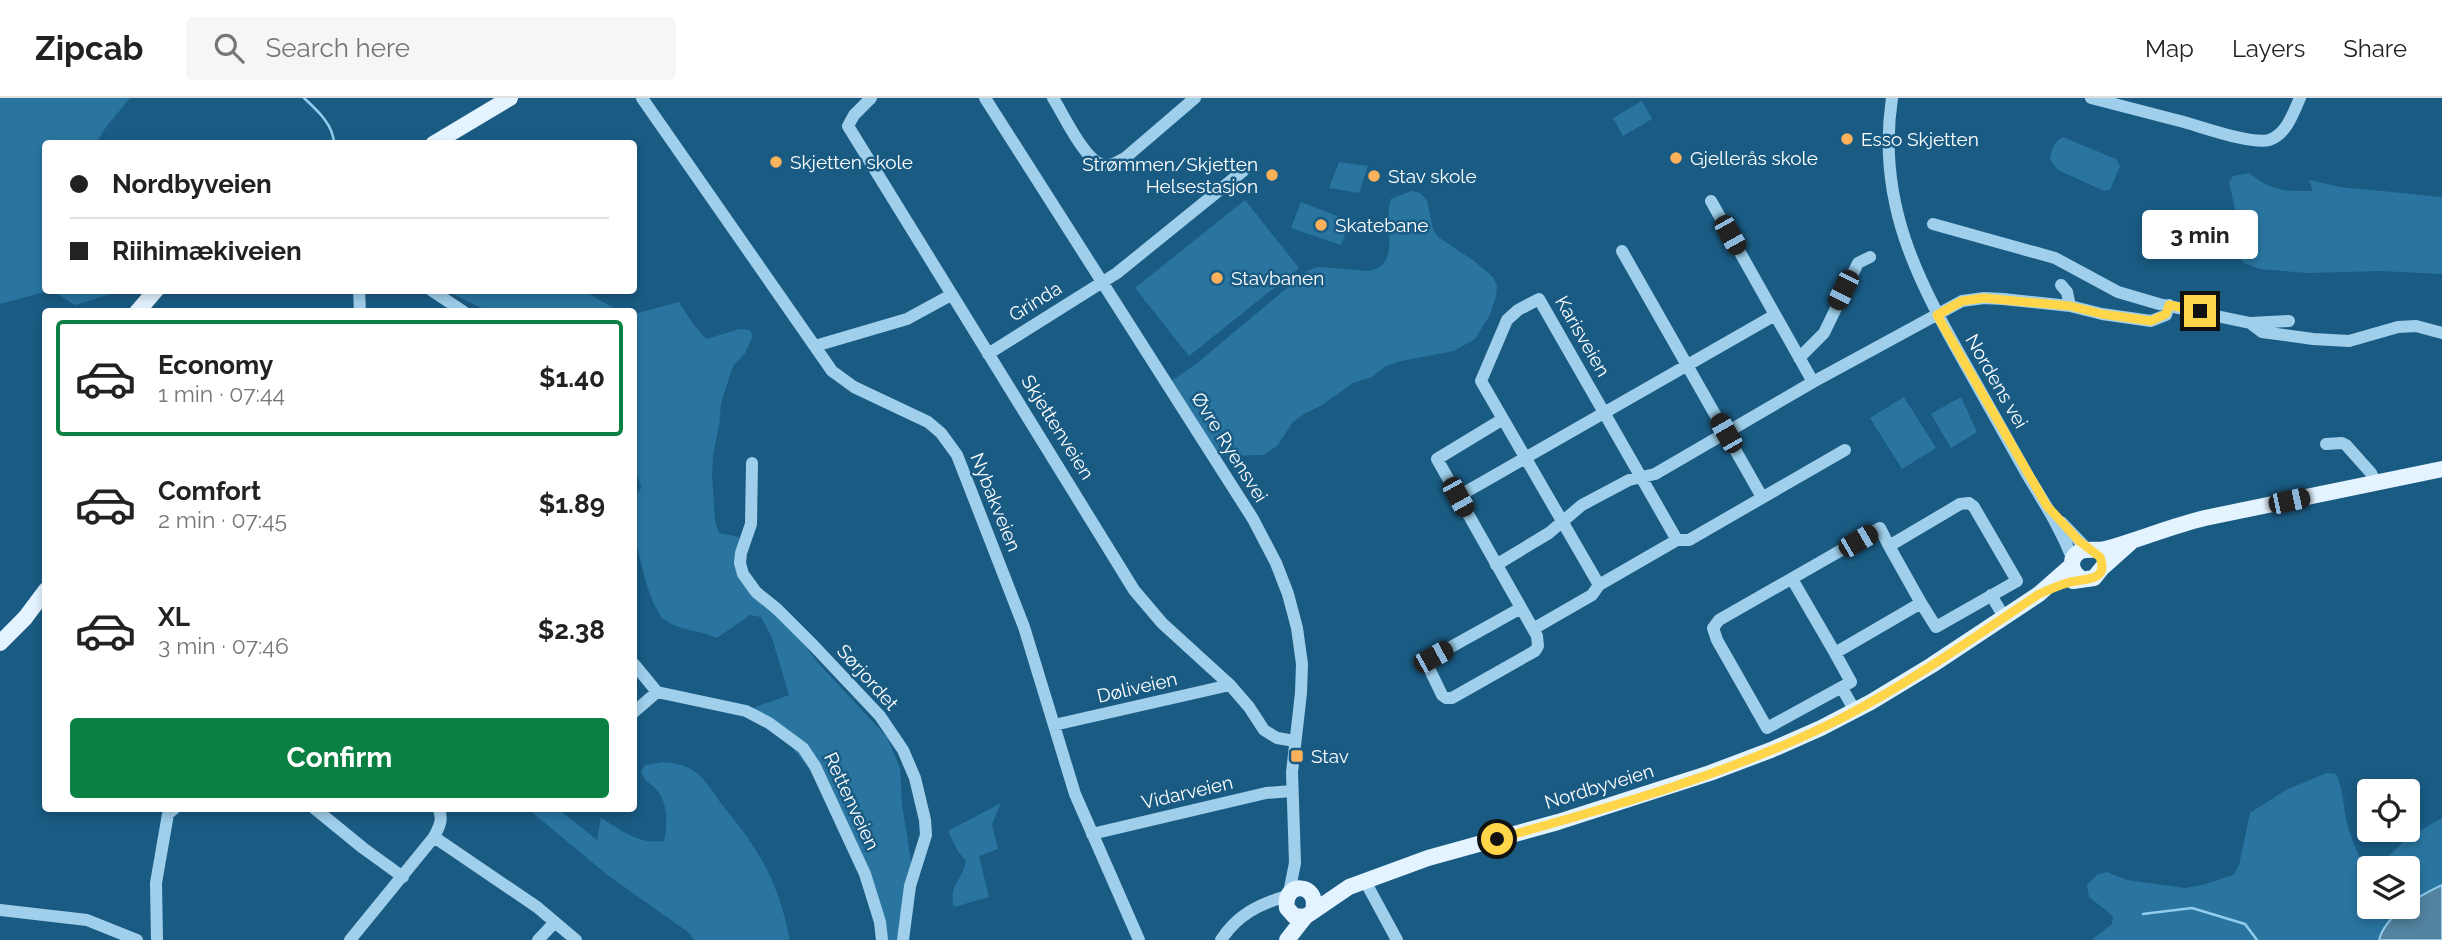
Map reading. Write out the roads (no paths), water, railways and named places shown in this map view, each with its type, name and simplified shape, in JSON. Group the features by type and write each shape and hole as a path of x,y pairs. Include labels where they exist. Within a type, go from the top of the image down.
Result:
{"main road":[{"path":"440,140 510,98"},
{"path":"140,308 153,294"},
{"name":"Nordbyveien","path":"1298,902 1349,887 1419,861 1567,819 1780,747 1855,711 1932,665 2039,594 2080,551 2132,542 2189,522 2442,469"},
{"name":"Nordbyveien","path":"2039,594 2082,579 2094,578 2132,542"},
{"path":"2091,551 2101,560 2102,568"},
{"path":"2072,562 2076,575 2082,579"},
{"path":"0,643 42,599"},
{"path":"1285,940 1298,902"}],"street":[{"name":"Nybakveien","path":"642,98 832,371 854,387 928,422 941,433 957,455 1024,628 1075,794 1139,940"},
{"name":"Skjettenveien","path":"871,98 854,115 848,126 1134,590 1162,623 1230,685 1267,733 1282,740 1295,741"},
{"name":"Øvre Ryensvei","path":"985,98 1253,519 1281,574 1294,616 1301,664 1292,791 1298,902"},
{"path":"1056,99 1091,158 1103,165 1112,165 1125,158 1195,98"},
{"name":"Nordens vei","path":"1892,98 1889,155 1896,210 1909,254 1937,315 2022,465 2053,514 2072,562"},
{"path":"2091,98 2261,141 2281,133 2291,120 2300,98"},
{"name":"Grinda","path":"988,354 1117,273 1243,171"},
{"path":"1711,201 1813,382"},
{"path":"1933,224 2055,258 2118,292 2250,323 2289,321"},
{"path":"1622,251 1762,497"},
{"path":"1799,358 1824,333 1858,263 1870,257"},
{"path":"2067,265 2062,282 2070,306"},
{"path":"436,294 458,308"},
{"path":"815,346 907,318 951,295"},
{"path":"1496,565 1563,522 1581,505 1629,480 1656,474 1813,382 1962,301 1992,298 2070,306 2151,321 2166,314 2169,305"},
{"name":"Karisveien","path":"1599,585 1481,381 1507,320 1518,310 1539,299 1677,540"},
{"path":"1458,497 1775,315"},
{"path":"2250,323 2262,332 2349,341 2398,327 2416,326 2442,333"},
{"path":"1503,419 1437,459 1533,629 1539,642 1535,651 1452,698 1442,695 1427,664 1433,657 1521,608"},
{"path":"2326,444 2342,443 2351,448 2376,483"},
{"path":"1533,629 1592,595 1599,585 1677,540 1689,540 1845,450"},
{"name":"Sørjordet","path":"752,463 751,524 741,553 743,574 756,592 805,637 880,716 899,742 911,768 923,809 926,835 910,886 903,940"},
{"path":"1792,579 1851,682 1767,728 1717,640 1713,628 1718,620 1880,528 1889,545 1921,603 1936,627 2017,581 1974,507 1969,503 1959,504 1889,545"},
{"name":"Nordens vei","path":"2053,514 2091,551"},
{"path":"1991,596 2004,617"},
{"path":"1835,653 1921,603"},
{"path":"637,668 657,692 637,709"},
{"name":"Døliveien","path":"1054,725 1230,685"},
{"path":"1842,688 1855,711"},
{"name":"Rettenveien","path":"657,692 746,711 769,723 803,748 815,765 865,874 880,922 882,940"},
{"name":"Vidarveien","path":"1092,834 1266,793 1292,791"},
{"path":"157,940 156,883 170,812"},
{"path":"319,812 403,877"},
{"path":"350,940 434,837 441,822 441,812"},
{"path":"434,837 555,922 576,940"},
{"path":"1365,881 1397,940"},
{"path":"1221,940 1239,918 1261,905 1298,902"},
{"path":"0,910 87,920 137,940"},
{"path":"538,940 555,922"}],"waterway":[{"path":"304,98 328,124 333,140"},
{"path":"2143,914 2192,908 2245,924 2257,940"}],"place":[{"name":"Esso Skjetten","path":"1847,139"},
{"name":"Gjellerås skole","path":"1676,158"},
{"name":"Skjetten skole","path":"776,162"},
{"name":"Strømmen/Skjetten Helsestasjon","path":"1272,175"},
{"name":"Stav skole","path":"1374,176"},
{"name":"Skatebane","path":"1321,225"},
{"name":"Stavbanen","path":"1217,278"},
{"name":"Stav","path":"1297,756"}]}
